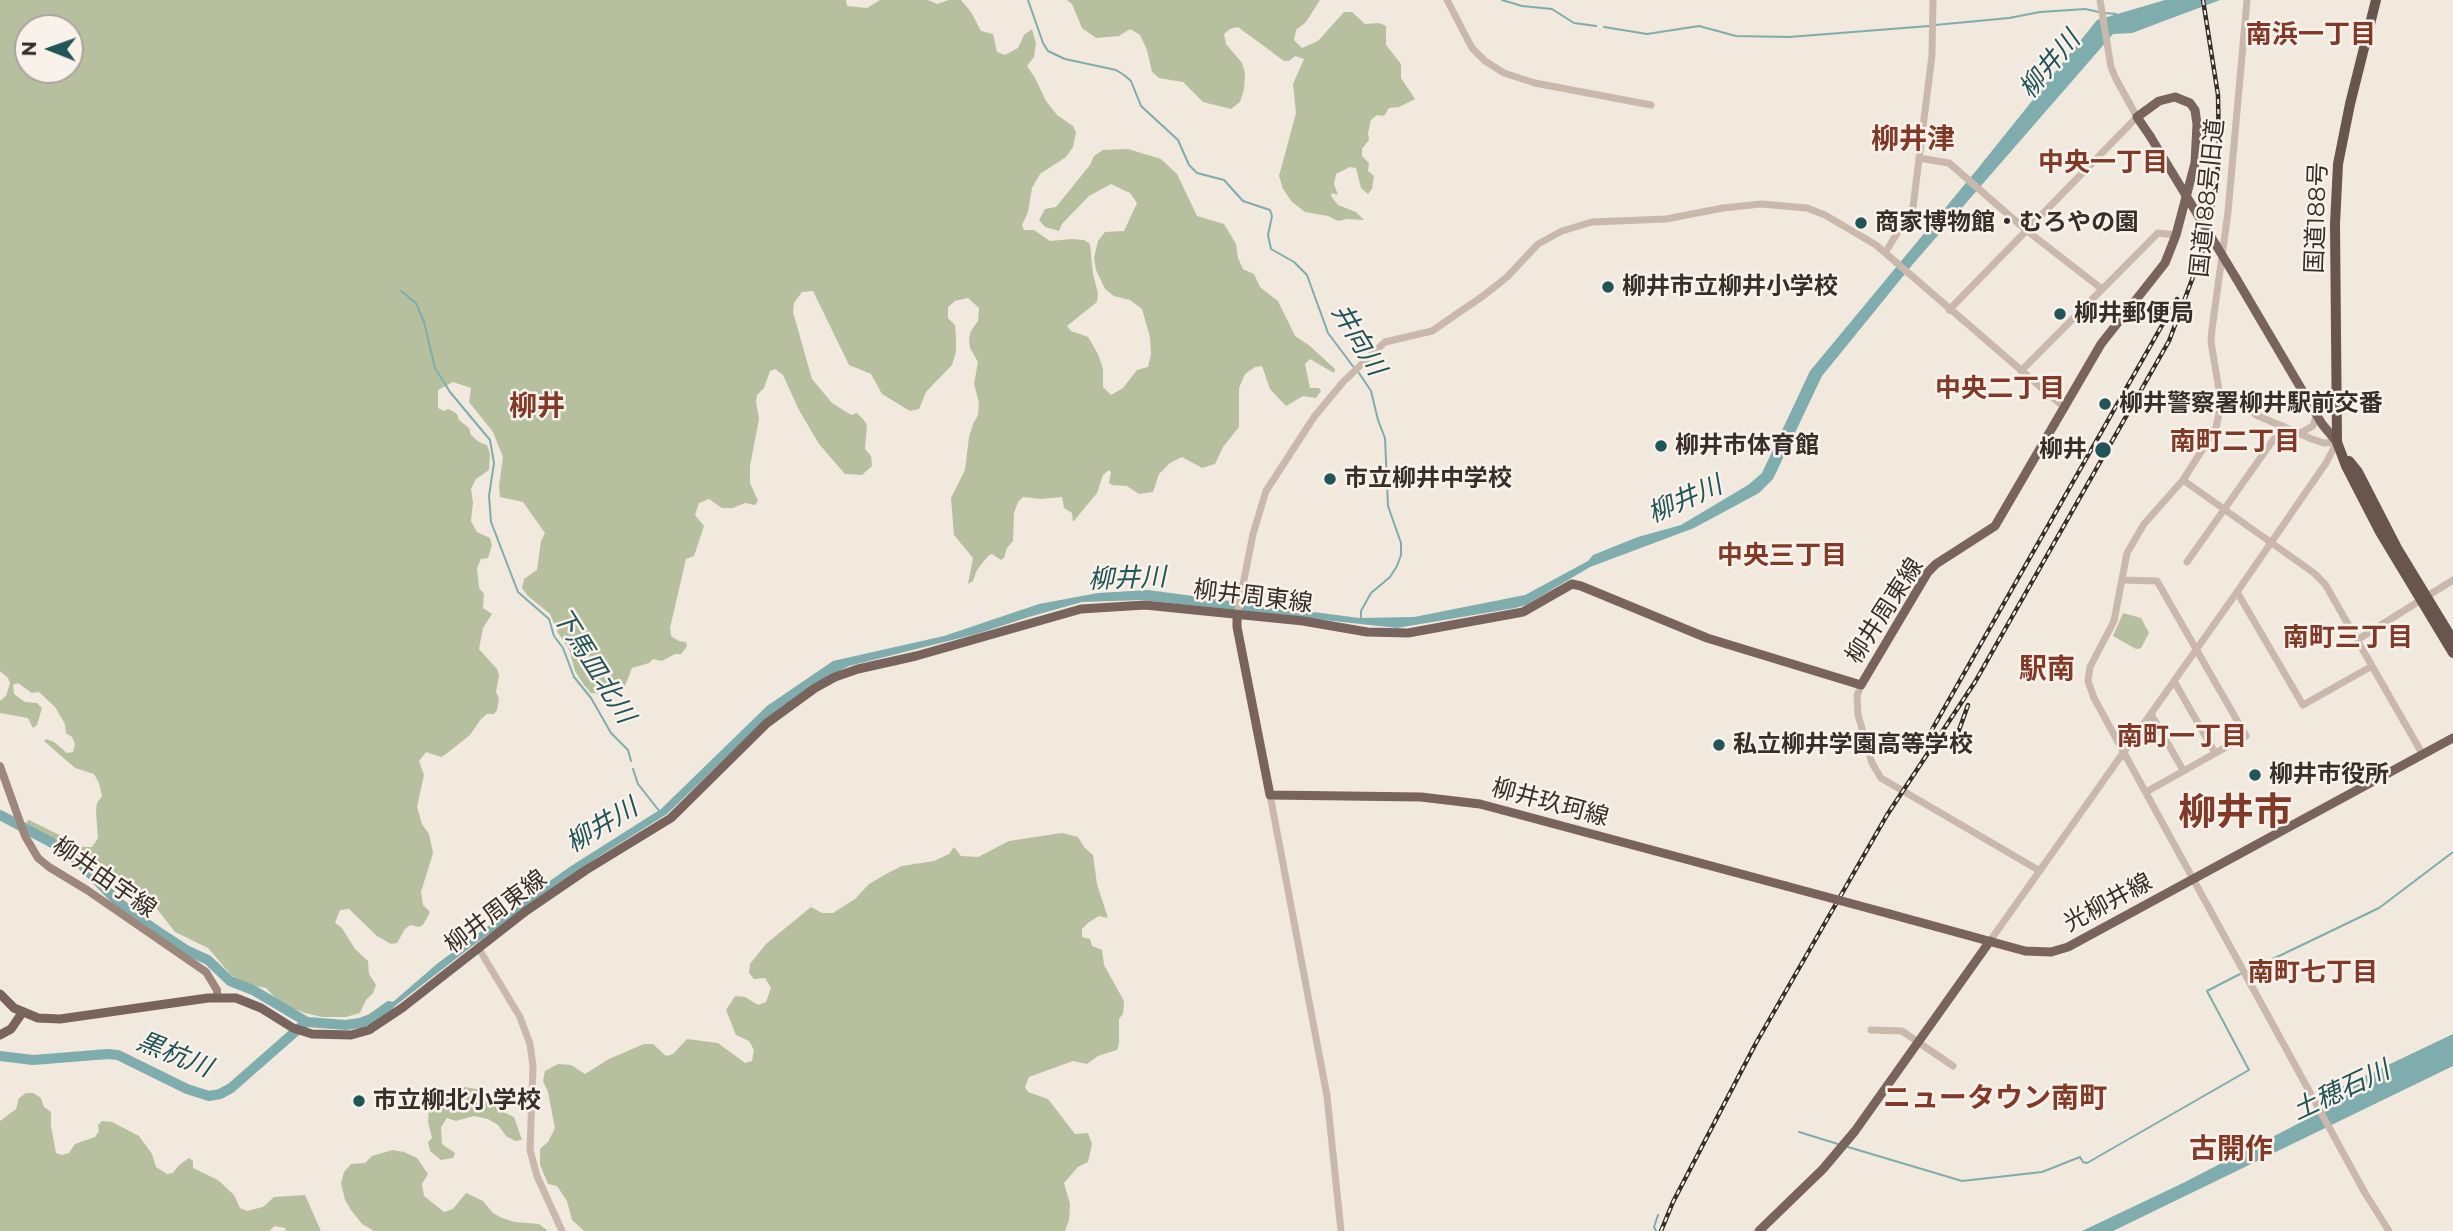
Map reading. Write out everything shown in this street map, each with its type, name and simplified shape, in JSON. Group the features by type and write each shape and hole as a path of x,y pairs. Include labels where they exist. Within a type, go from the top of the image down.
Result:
{"highway":[{"name":"国道188号","path":"2337,442 2335,224 2338,163 2376,0"},
{"path":"2337,442 2358,472 2453,653"},
{"path":"2424,599 2453,640"}],"main road":[{"name":"柳井周東線","path":"22,1013 38,1018 60,1019 217,998 236,998 298,1030 337,1036 369,1030 402,1008 526,911 586,870 671,818 767,723 798,699 835,677 1081,609 1146,605 1237,612 1367,632 1408,633 1523,612 1572,584 1707,638 1861,685 1928,572 1995,526 2101,344 2165,263 2176,235 2195,163 2197,118 2190,103 2175,97 2159,101 2137,117"},
{"path":"2137,117 2308,400 2337,442"},
{"path":"2308,400 2316,405 2325,405 2336,394"},
{"path":"1237,612 1237,627 1270,795"},
{"name":"光柳井線","path":"1990,941 2038,953 2068,947 2453,738"},
{"name":"柳井由宇線","path":"0,766 25,836 38,858 206,972 217,990 217,998"},
{"name":"柳井玖珂線","path":"1270,795 1421,797 1480,804 1990,941"},
{"path":"1759,1231 1843,1146 1920,1043 1990,941"},
{"path":"0,994 22,1013 11,1029 0,1035"}],"street":[{"path":"1447,0 1472,48 1485,61 1504,73 1535,83 1651,104"},
{"path":"1885,253 1912,211 1920,158 1933,0"},
{"path":"1950,310 2137,117 2116,79 2100,0"},
{"name":"国道188号旧道","path":"2248,0 2228,212 2211,341 2220,396 2216,428 2183,480 2144,524 2127,553 2114,621 2090,667 2088,681 2094,698 2124,754 2365,1193 2389,1231"},
{"path":"1920,158 1949,163 2026,230 2102,289"},
{"path":"1237,612 1253,534 1266,491 1328,399 1377,348 1394,339 1432,331 1501,283 1532,249 1546,239 1592,222 1666,219 1735,206 1779,204 1807,208 1825,215 1885,253 2065,408"},
{"path":"2021,371 2158,233 2176,235"},
{"path":"2220,396 2231,397 2256,415 2324,443 2337,442"},
{"path":"2300,433 2313,426 2317,414"},
{"path":"2187,562 2283,426"},
{"path":"1990,941 2237,592 2326,463 2337,442"},
{"path":"2183,480 2325,583 2423,755"},
{"path":"2122,580 2157,581 2246,736 2146,792"},
{"path":"2357,640 2453,580"},
{"path":"2237,592 2303,705 2372,666"},
{"path":"2174,681 2215,753"},
{"path":"1861,685 1857,696 1858,715 1871,763 1881,778 2040,871"},
{"path":"2151,714 2183,771"},
{"path":"1270,795 1327,1096 1341,1231"},
{"path":"479,949 520,1017 530,1044 533,1066 530,1150 537,1176 562,1231"},
{"path":"1871,1030 1902,1031 1953,1066"}],"green space":[{"path":"0,0 846,0 847,6 867,8 880,0 928,0 937,4 961,0 981,31 993,34 997,52 1005,55 1018,48 1024,35 1032,29 1036,44 1034,57 1027,66 1046,101 1076,132 1073,147 1066,157 1040,174 1032,188 1028,212 1022,225 1024,230 1034,230 1050,241 1072,239 1084,240 1090,244 1097,302 1067,326 1071,331 1088,337 1103,369 1103,387 1111,395 1123,388 1137,370 1148,367 1151,354 1150,337 1142,309 1130,300 1114,296 1105,289 1096,270 1094,258 1098,241 1105,232 1124,231 1137,203 1130,193 1111,184 1089,196 1062,224 1059,231 1045,227 1039,220 1045,209 1056,207 1090,165 1094,156 1103,150 1128,149 1161,159 1177,174 1197,216 1224,224 1236,244 1243,269 1254,274 1260,287 1278,301 1295,336 1335,369 1334,373 1310,359 1305,364 1310,388 1319,388 1321,391 1316,398 1303,396 1286,406 1270,389 1262,366 1255,367 1245,374 1239,388 1239,427 1223,447 1215,464 1202,468 1182,457 1170,463 1159,474 1153,492 1139,494 1127,486 1112,485 1109,483 1109,470 1103,475 1097,493 1073,522 1072,513 1064,508 1062,497 1023,497 1014,513 1013,541 1004,558 1001,560 992,554 988,556 977,570 973,581 968,584 973,558 954,535 951,498 965,470 969,437 978,415 979,403 974,384 978,362 970,348 969,338 978,321 979,308 968,298 955,301 948,307 948,318 955,325 956,337 956,352 952,365 926,392 919,409 910,411 882,394 871,374 849,365 813,291 802,292 794,303 793,312 812,379 832,403 851,415 857,413 863,419 867,425 865,449 871,456 872,466 862,475 845,474 819,444 783,375 775,369 770,371 764,388 757,395 759,419 750,466 750,483 758,501 755,505 745,503 733,508 722,508 709,499 699,503 695,515 704,526 694,556 686,559 670,628 671,636 686,642 687,646 681,654 662,661 653,659 649,663 632,668 625,686 613,693 603,694 591,693 584,685 550,614 522,588 524,579 537,570 541,541 545,533 523,502 500,497 503,457 493,432 469,402 471,388 453,382 438,390 438,408 444,411 449,409 457,414 459,420 469,428 471,435 487,445 490,454 489,470 476,479 471,489 471,521 477,532 490,538 492,545 488,558 481,559 477,568 479,588 484,594 483,608 492,614 483,628 479,649 497,669 499,676 496,692 499,698 494,714 487,714 481,719 470,735 446,754 441,757 426,752 419,761 424,775 417,807 422,824 429,834 433,853 421,892 423,905 430,912 423,925 410,925 397,943 391,944 377,936 349,909 340,910 335,923 368,961 369,974 376,985 360,1013 346,1017 322,1017 305,1013 281,1004 266,988 246,984 231,975 208,948 175,932 154,905 129,888 106,882 81,855 29,826 26,822 29,820 84,847 92,847 98,838 96,811 102,796 94,774 75,768 44,741 46,739 54,742 67,753 73,752 75,744 72,737 66,733 65,724 55,707 39,692 32,693 18,683 13,685 14,694 25,702 37,703 42,708 37,725 33,728 28,718 0,713 0,701 6,696 10,683 0,671"},
{"path":"1067,0 1320,0 1306,22 1296,30 1294,40 1302,48 1318,41 1344,12 1352,12 1365,24 1379,23 1386,26 1386,45 1401,64 1401,78 1415,99 1399,107 1389,108 1384,116 1377,115 1371,120 1369,140 1362,149 1362,156 1369,163 1368,171 1374,176 1372,189 1368,194 1361,188 1356,168 1350,167 1336,174 1334,184 1338,195 1332,193 1331,196 1338,205 1356,212 1364,220 1338,221 1328,216 1305,212 1292,202 1283,189 1279,176 1296,113 1293,84 1304,59 1295,56 1284,61 1238,27 1230,29 1224,34 1226,44 1242,63 1245,73 1240,102 1231,109 1203,102 1183,82 1159,78 1152,72 1140,35 1130,29 1119,36 1096,38 1082,28 1072,4"},
{"path":"2123,613 2141,618 2149,633 2141,648 2136,649 2113,636"},
{"path":"1062,833 1078,837 1093,855 1097,884 1108,918 1099,916 1088,923 1082,929 1082,937 1090,939 1092,946 1102,950 1104,965 1124,1001 1123,1014 1119,1019 1117,1050 1098,1056 1087,1064 1073,1061 1029,1077 1025,1087 1028,1092 1048,1099 1075,1134 1088,1133 1092,1144 1088,1162 1078,1167 1064,1183 1070,1204 1065,1231 584,1231 572,1220 567,1201 557,1186 548,1184 540,1165 540,1149 548,1142 555,1128 548,1092 543,1081 545,1071 558,1064 571,1065 585,1074 609,1059 644,1044 653,1044 666,1056 673,1054 687,1039 718,1043 745,1063 752,1061 754,1050 749,1041 736,1035 726,1010 735,996 745,997 758,1005 766,1002 771,988 765,978 754,979 749,973 750,964 766,944 811,907 822,913 833,913 855,899 869,884 888,873 902,866 934,861 949,854 954,847 961,856 978,857 1009,841"},
{"path":"464,1087 482,1090 490,1095 503,1112 514,1117 522,1140 515,1141 506,1136 498,1125 488,1119 474,1116 456,1121 447,1118 441,1127 442,1144 455,1153 453,1158 441,1160 430,1151 428,1142 432,1138 428,1122 429,1109 441,1097"},
{"path":"26,1093 33,1093 41,1098 44,1107 51,1112 56,1153 69,1153 75,1144 95,1137 102,1121 112,1122 139,1136 152,1154 156,1167 167,1174 173,1173 189,1158 193,1161 193,1168 218,1180 234,1195 240,1208 247,1211 263,1207 274,1197 305,1195 321,1231 286,1231 285,1228 275,1226 269,1231 0,1231 0,1121 16,1109 19,1098"},
{"path":"393,1150 417,1158 428,1174 422,1184 424,1196 444,1212 453,1209 466,1193 483,1201 493,1213 502,1218 539,1224 548,1231 374,1231 362,1224 351,1210 345,1200 341,1183 344,1172 351,1164 365,1163 372,1156"}],"water":[{"path":"2165,0 2220,0 2132,33 2113,34 1913,264 1822,376 1773,479 1759,493 1694,528 1590,567 1526,605 1515,608 1397,628 1142,600 1082,602 976,634 849,666 812,685 767,718 667,814 598,857 471,947 382,1016 378,1010 394,1001 438,963 537,890 661,809 767,706 833,661 944,636 1039,604 1098,593 1148,590 1359,618 1414,617 1525,595 1588,561 1593,555 1638,537 1681,525 1748,485 1762,473 1810,371 2097,20"},
{"name":"土穂石川","path":"2453,1034 2453,1066 2113,1231 2082,1231 2313,1116 2323,1096"}],"waterway":[{"name":"井向川","path":"1028,0 1048,51 1065,59 1116,70 1124,75 1131,81 1141,106 1178,140 1189,165 1197,173 1224,180 1243,201 1270,210 1272,216 1268,235 1271,249 1294,262 1307,275 1328,333 1355,369"},
{"path":"1502,0 1522,6 1552,9 1574,23 1596,26"},
{"path":"1935,25 2009,18 2040,12 2085,9 2099,12"},
{"path":"2105,13 2116,14"},
{"path":"1604,27 1647,34 1699,26 1736,36 1789,37 1929,26"},
{"name":"下馬皿北川","path":"401,291 416,303 424,322 435,368 450,392 490,440 494,463 489,496 491,522 518,592 549,619 554,636 563,648 574,677 591,698 611,733 628,750 631,761"},
{"name":"井向川","path":"1359,373 1371,391 1385,438 1388,506 1401,543 1397,566 1390,577 1371,593 1361,611 1361,620"},
{"name":"下馬皿北川","path":"633,769 638,784 660,812"},
{"name":"柳井川","path":"0,815 60,847 80,863 118,902 186,950 208,960 230,981 253,990 307,1022 346,1025 360,1023 371,1019 389,1006"},
{"path":"2252,969 2379,908 2453,852"},
{"path":"1848,1147 1962,1181 2042,1172 2080,1157 2087,1163 2249,1070 2207,991 2240,974"},
{"name":"黒杭川","path":"0,1056 33,1060 118,1055 187,1089 209,1096 231,1088 304,1024"},
{"path":"1799,1132 1838,1144"},
{"path":"1656,1231 1654,1227 1658,1215"}],"railway":[{"path":"1661,1231 1673,1202 1756,1043 1887,815 1975,682 2169,341 2202,253 2215,193 2219,156 2218,95 2203,0"},
{"path":"1921,749 2177,299"},
{"path":"1953,747 1968,705"}],"place":[{"name":"商家博物館・むろやの園","path":"1861,223"},
{"name":"柳井市立柳井小学校","path":"1608,287"},
{"name":"柳井郵便局","path":"2060,314"},
{"name":"柳井警察署柳井駅前交番","path":"2105,404"},
{"name":"柳井市体育館","path":"1661,446"},
{"name":"柳井","path":"2103,450"},
{"name":"市立柳井中学校","path":"1330,479"},
{"name":"私立柳井学園高等学校","path":"1719,745"},
{"name":"柳井市役所","path":"2255,775"},
{"name":"市立柳北小学校","path":"359,1101"}],"district":[{"name":"南浜一丁目","path":"2311,35"},
{"name":"柳井津","path":"1913,140"},
{"name":"中央一丁目","path":"2103,163"},
{"name":"中央二丁目","path":"2000,389"},
{"name":"柳井","path":"537,407"},
{"name":"南町二丁目","path":"2235,442"},
{"name":"中央三丁目","path":"1782,556"},
{"name":"南町三丁目","path":"2348,638"},
{"name":"駅南","path":"2047,670"},
{"name":"南町一丁目","path":"2182,737"},
{"name":"柳井市","path":"2235,814"},
{"name":"南町七丁目","path":"2313,973"},
{"name":"ニュータウン南町","path":"1995,1099"},
{"name":"古開作","path":"2231,1150"}]}
